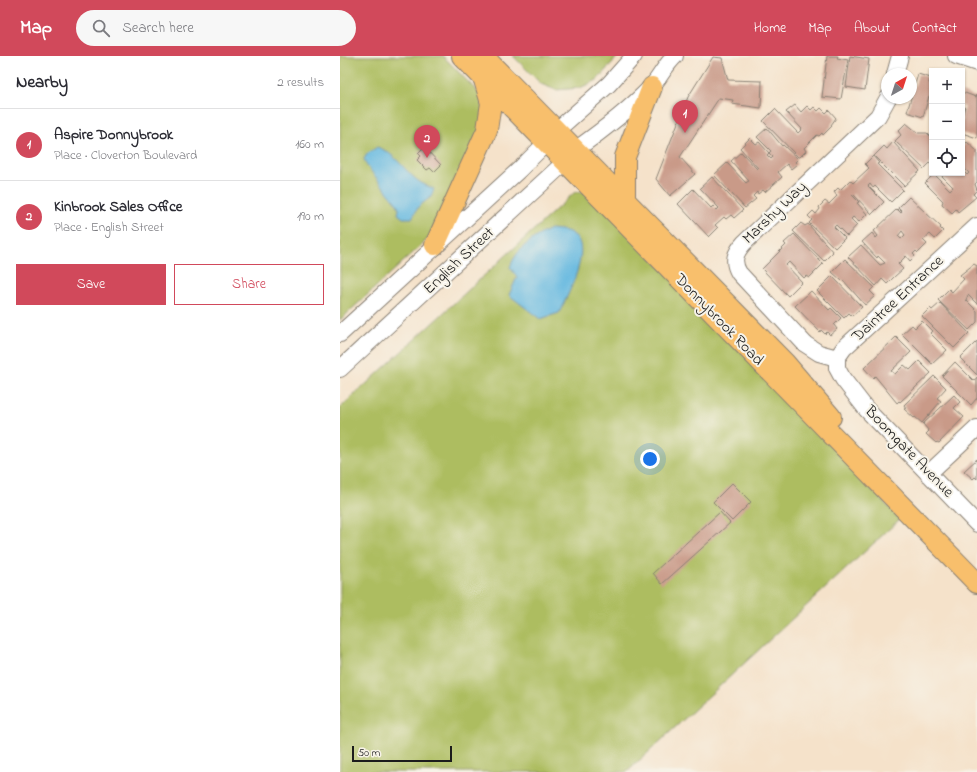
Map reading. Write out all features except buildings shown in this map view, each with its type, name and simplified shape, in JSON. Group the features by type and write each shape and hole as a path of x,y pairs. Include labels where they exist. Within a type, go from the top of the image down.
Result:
{"main road":[{"name":"Donnybrook Road","path":"462,56 484,80 551,137 570,156 905,511 977,584"},
{"name":"Donnybrook Road","path":"483,56 536,110 551,137"},
{"path":"435,245 487,130 491,104 484,80"},
{"path":"625,199 625,156 652,87"},
{"name":"Donnybrook Road","path":"570,156 625,199 785,363 854,445 905,511"}],"street":[{"name":"English Street","path":"340,334 435,245 520,169 551,137 609,84 634,56"},
{"name":"English Street","path":"340,369 570,156 652,87 666,65 675,56"},
{"path":"897,68 900,56"},
{"path":"956,56 977,63"},
{"name":"Marshy Way","path":"837,358 819,353 805,344 739,273 734,266 734,259 737,250 878,116 885,104"},
{"name":"Daintree Entrance","path":"837,358 844,348 977,226"},
{"name":"Boomgate Avenue","path":"837,358 837,368 843,379 867,410 977,524"},
{"path":"928,474 977,428"}],"green space":[{"path":"340,56 443,56 481,95 484,120 429,238 340,320"},
{"path":"513,56 618,56 597,80 580,88 556,90 541,84"},
{"path":"575,192 589,192 900,519 627,772 340,772 340,408"}],"water":[{"path":"377,147 383,149 394,157 417,180 434,189 431,197 419,206 412,218 403,218 398,214 399,209 397,204 367,166 364,159 367,154"},
{"path":"550,229 566,231 574,235 579,241 581,250 580,261 577,273 559,313 540,319 509,295 517,277 510,267 517,254 526,244"}],"place":[{"name":"Aspire Donnybrook","path":"685,133"},
{"name":"Kinbrook Sales Office","path":"427,158"}]}
